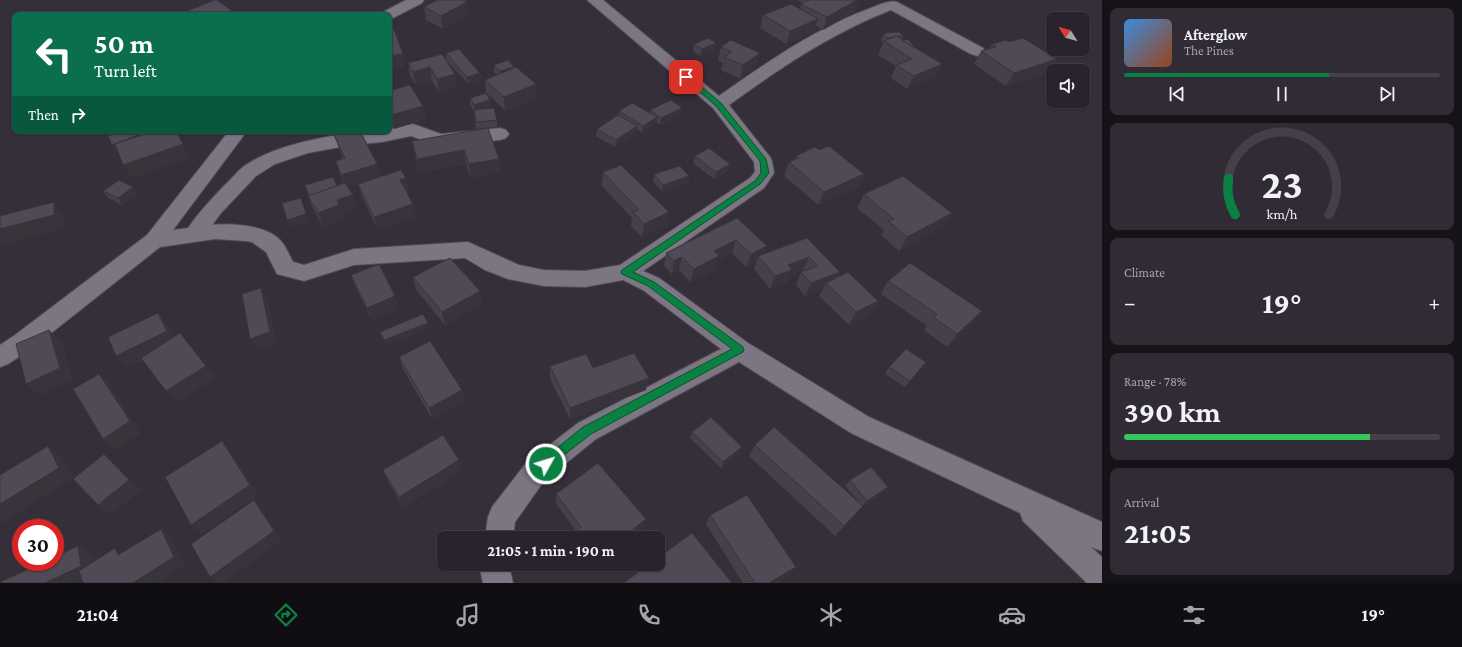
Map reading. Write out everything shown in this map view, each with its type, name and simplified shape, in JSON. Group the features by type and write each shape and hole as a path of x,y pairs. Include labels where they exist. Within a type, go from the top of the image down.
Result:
{"street":[{"path":"392,13 417,0"},
{"path":"154,240 194,234 237,231 260,236 272,245 285,268 304,273 354,257 468,250 493,264 516,273 544,278 585,279 626,272 758,183 765,173 763,161 719,104 594,0"},
{"path":"719,104 762,73 831,32 878,9 887,2 977,51"},
{"path":"392,134 412,130 440,140 500,134"},
{"path":"0,357 23,342 154,240 236,134"},
{"path":"194,234 214,208 250,172 268,160 351,138 390,134"},
{"path":"626,272 651,284 740,350 860,425 1102,537"},
{"path":"500,531 502,517 535,472 587,431 740,350"},
{"path":"1020,498 1102,577"},
{"path":"495,571 498,583"}],"building":[{"path":"217,0 233,12 185,12"},
{"path":"437,0 464,0 467,2 441,16 424,7"},
{"path":"809,0 857,0 827,17 801,4"},
{"path":"791,4 818,19 790,31 763,15"},
{"path":"392,29 394,29 403,54 392,56"},
{"path":"899,32 903,36 887,38 884,33"},
{"path":"896,36 942,64 914,76 896,65 912,59 884,41"},
{"path":"708,38 716,43 702,49 694,44"},
{"path":"1023,38 1046,52 1046,56 1052,56 1057,59 1014,73 981,51 996,47 992,44 1006,40 1009,42"},
{"path":"908,39 915,48 902,40"},
{"path":"731,40 760,53 743,65 724,57 732,52 721,47"},
{"path":"459,49 480,73 467,77 446,53"},
{"path":"442,54 455,74 437,79 430,67 413,72 408,63"},
{"path":"508,60 514,67 500,71 494,65"},
{"path":"516,67 536,84 504,97 485,80"},
{"path":"410,85 423,106 392,115 392,90"},
{"path":"486,93 490,100 474,105 470,98"},
{"path":"671,100 682,108 661,118 650,110"},
{"path":"632,103 657,117 643,126 619,111"},
{"path":"494,108 497,120 476,122 474,110"},
{"path":"618,115 637,126 616,140 597,129"},
{"path":"488,128 499,159 469,164 464,150 417,159 412,141"},
{"path":"114,134 141,134 112,145 108,136"},
{"path":"145,134 178,134 183,144 123,165 115,144"},
{"path":"362,134 377,164 341,175 336,161 345,158 334,135"},
{"path":"829,146 864,174 824,192 789,162 799,158 796,156 815,147 819,150"},
{"path":"709,148 730,164 716,172 695,156"},
{"path":"621,165 669,212 644,224 633,212 639,210 603,172"},
{"path":"680,166 689,176 663,185 654,174"},
{"path":"401,170 406,178 400,180 413,204 374,217 358,184"},
{"path":"903,176 952,213 907,237 888,221 894,219 864,194"},
{"path":"333,177 337,186 309,196 305,185"},
{"path":"119,180 133,187 118,198 103,191"},
{"path":"345,183 353,195 337,200 339,205 318,213 308,196"},
{"path":"301,198 306,214 287,220 282,203"},
{"path":"54,202 54,215 0,229 0,216"},
{"path":"737,218 767,246 751,254 736,240 714,251 719,256 694,269 682,257 674,261 666,253"},
{"path":"807,238 840,272 811,283 801,272 818,266 809,257 788,265 792,270 775,276 758,256"},
{"path":"450,258 480,291 442,312 413,277"},
{"path":"910,263 982,311 957,334 933,317 937,314 888,281"},
{"path":"379,264 395,296 367,308 351,275"},
{"path":"848,272 878,301 856,312 826,283"},
{"path":"261,288 270,332 250,339 242,294"},
{"path":"158,313 167,331 116,356 108,337"},
{"path":"423,314 428,323 384,340 380,332"},
{"path":"49,330 60,368 26,384 16,344"},
{"path":"180,333 206,366 166,391 141,358"},
{"path":"430,341 462,390 429,408 399,357"},
{"path":"906,349 926,362 910,381 889,367"},
{"path":"634,353 649,378 570,408 550,366 586,354 593,368"},
{"path":"99,374 130,421 103,439 73,389"},
{"path":"711,417 742,447 723,462 692,432"},
{"path":"774,427 863,506 844,526 755,445"},
{"path":"443,435 459,460 399,497 383,470"},
{"path":"222,441 250,485 191,525 165,477"},
{"path":"48,446 59,468 0,504 0,475"},
{"path":"104,454 129,480 98,505 73,479"},
{"path":"598,463 646,519 631,531 578,531 577,530 581,527 556,494"},
{"path":"871,467 888,487 867,501 850,480"},
{"path":"747,495 796,567 769,583 755,583 710,515"},
{"path":"254,500 274,531 210,577 191,544"},
{"path":"161,529 174,557 133,583 83,583 79,571 115,548 118,555"},
{"path":"692,533 732,583 624,583 640,571 665,571 665,553"},
{"path":"78,546 81,566 45,583 0,583 24,571 64,571 64,553"}],"route":[{"path":"546,464 587,431 740,350 651,284 626,272 758,183 765,173 763,161 719,104 686,77"}]}
